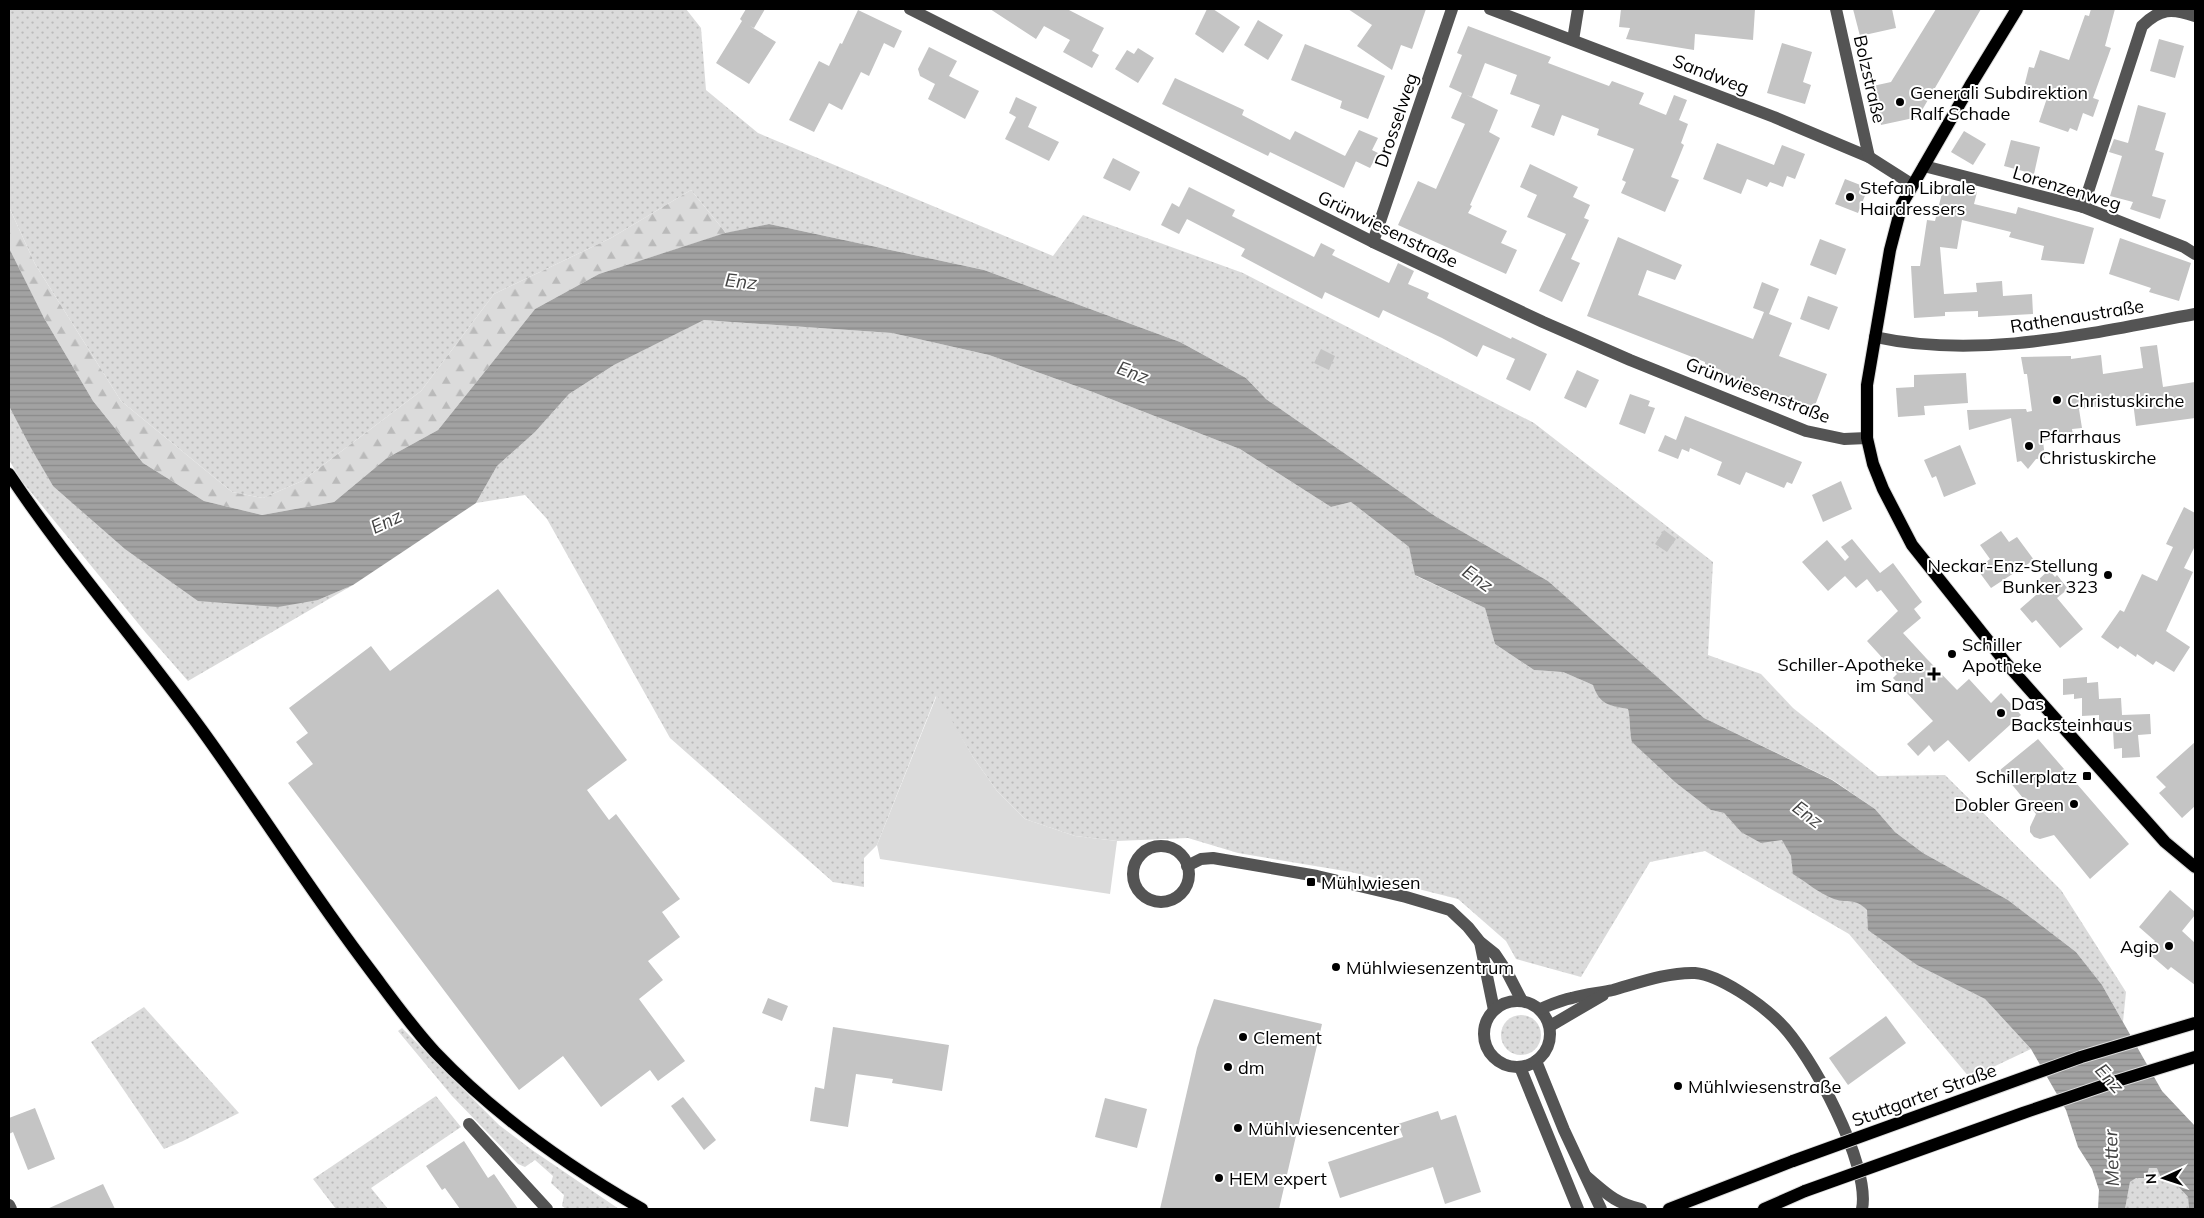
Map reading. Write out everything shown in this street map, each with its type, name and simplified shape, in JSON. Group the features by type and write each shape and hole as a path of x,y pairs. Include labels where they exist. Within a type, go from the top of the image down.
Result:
{"main road":[{"path":"2017,9 1902,204 1895,226 1867,385 1867,438 1873,464 1883,489 1912,545 2006,663 2165,842 2195,867"},
{"path":"9,474 50,533 178,696 352,946 405,1016 436,1053 495,1108 552,1152 642,1209"},
{"name":"Stuttgarter Straße","path":"1669,1209 1793,1161 2081,1057 2195,1023"},
{"path":"1764,1209 1805,1191 2023,1113 2195,1057"}],"street":[{"name":"Grünwiesenstraße","path":"910,9 1373,242 1630,360 1806,431 1844,440 1867,438"},
{"name":"Drosselweg","path":"1373,242 1452,9"},
{"name":"Sandweg","path":"1490,9 1774,117 1869,157 1913,184"},
{"path":"1574,40 1578,9"},
{"name":"Bolzstraße","path":"1836,9 1869,157"},
{"path":"2083,208 2142,26 2154,15 2167,10 2195,16"},
{"name":"Lorenzenweg","path":"1924,166 2083,208 2184,247 2195,254"},
{"name":"Rathenaustraße","path":"1875,337 1926,345 2020,344 2195,314"},
{"path":"1159,846 1169,847 1177,851 1184,858 1187,866 1186,884 1181,893 1167,901 1158,902 1142,894 1133,878 1136,860 1142,852 1159,846"},
{"path":"1187,866 1201,859 1213,858 1288,870 1406,897 1450,910 1468,927 1480,942 1495,954 1522,1000 1540,1009 1550,1026 1548,1046 1543,1054 1536,1061 1520,1067 1502,1063 1489,1050 1484,1029 1494,1010 1502,1004 1522,1000"},
{"path":"1480,942 1494,1010"},
{"path":"1540,1009 1571,998 1671,976 1695,973 1724,984 1760,1005 1780,1023 1800,1048 1832,1104 1850,1143 1861,1185 1862,1209"},
{"path":"1550,1026 1611,990"},
{"path":"1536,1061 1601,1209"},
{"path":"1520,1067 1578,1209"},
{"path":"469,1124 547,1209"},
{"path":"1584,1174 1612,1199 1641,1209"},
{"path":"1568,1209 1572,1192"},
{"path":"9,1204 11,1209"}],"green space":[{"path":"9,9 686,9 701,28 706,90 758,133 1053,256 1083,215 1243,273 1534,423 1713,562 1708,655 1761,674 1793,708 1878,776 1945,775 2061,890 2126,992 2123,1022 2102,985 2076,952 2008,900 1923,853 1895,832 1875,809 1833,780 1704,718 1548,581 1435,516 1266,399 1246,378 1180,342 984,270 769,224 726,233 691,190 611,238 494,294 421,391 302,481 263,498 232,492 121,401 35,264 9,207"},
{"path":"691,190 726,233 599,274 535,309 438,430 387,458 334,502 262,515 204,501 143,463 93,401 44,318 9,248 9,207 35,264 121,401 232,492 263,498 302,481 421,391 494,294 611,238"},
{"path":"704,320 892,333 989,355 1090,391 1240,449 1331,507 1351,502 1409,547 1416,576 1485,608 1495,644 1534,670 1563,672 1593,685 1610,705 1628,709 1631,722 1630,734 1711,810 1724,813 1741,832 1782,839 1791,856 1835,899 1853,900 1861,904 1917,965 1985,999 2031,1049 1970,1078 1849,934 1705,851 1650,862 1581,977 1516,959 1506,941 1458,899 1351,872 1238,853 1188,838 1117,841 1075,836 1025,819 997,791 973,757 936,696 877,845 864,858 864,887 833,882 670,738 547,519 525,495 476,503 497,466 535,432 569,394 614,365"},
{"path":"9,406 53,486 318,600 353,585 188,681 146,633 21,480 9,460"},
{"path":"937,695 973,757 997,791 1025,819 1075,836 1117,841 1110,894 880,859 877,845"},
{"path":"144,1007 239,1113 164,1149 91,1042"},
{"path":"1525,1015 1532,1018 1538,1024 1541,1035 1540,1043 1532,1052 1525,1055 1517,1055 1510,1052 1502,1043 1501,1031 1504,1024 1513,1016"},
{"path":"402,1028 499,1125 532,1150 619,1209 566,1209 562,1206 564,1195 551,1183 553,1176 535,1160 525,1167 518,1164 452,1096 398,1031"},
{"path":"436,1096 461,1127 371,1188 388,1209 336,1209 313,1179"},
{"path":"2149,1168 2158,1168 2161,1178 2175,1183 2188,1197 2189,1209 2125,1209 2130,1182"}],"water":[{"path":"769,224 984,270 1180,342 1246,378 1266,399 1435,516 1548,581 1704,718 1832,780 1875,809 1895,832 1923,853 2008,900 2076,952 2102,985 2162,1091 2195,1126 2195,1209 2189,1209 2188,1197 2175,1183 2161,1178 2157,1168 2149,1168 2146,1178 2136,1178 2130,1182 2125,1209 2098,1209 2099,1190 2092,1169 2078,1147 2066,1110 2031,1049 1985,999 1917,965 1868,930 1867,910 1862,906 1855,902 1829,897 1793,874 1791,856 1782,840 1761,843 1741,832 1724,813 1711,810 1675,782 1632,742 1628,709 1606,703 1599,697 1593,685 1563,672 1534,670 1495,644 1485,608 1415,575 1409,547 1351,502 1331,507 1240,449 1090,391 989,355 892,333 704,320 614,365 569,394 535,432 497,466 476,503 353,585 318,600 278,607 198,601 125,549 53,486 9,406 9,248 44,318 93,401 143,463 204,501 262,515 334,502 387,458 438,430 535,309 599,274 725,233"}],"building":[{"path":"746,9 765,9 754,28 750,26 776,42 749,84 716,63 742,21 740,19"},
{"path":"990,9 1067,9 1104,28 1092,51 1099,55 1092,68 1063,52 1070,40 1044,26 1036,39"},
{"path":"1207,9 1213,9 1240,27 1223,53 1195,34"},
{"path":"1348,9 1426,9 1412,49 1401,45 1392,70 1357,46 1372,25"},
{"path":"1621,9 1755,9 1753,40 1695,34 1694,50 1626,39 1630,28 1619,27"},
{"path":"1853,9 1892,9 1896,28 1860,36"},
{"path":"1936,9 1981,9 1918,117 1881,125 1873,86 1891,82"},
{"path":"2091,9 2115,9 2105,46 2111,48 2093,98 2099,100 2093,117 2083,113 2077,131 2070,128 2068,132 2039,122 2048,95 2024,87 2029,67 2034,68 2040,50 2069,60 2085,15 2089,16"},
{"path":"858,10 902,31 894,48 884,43 869,76 861,72 842,110 829,103 814,132 789,120 819,61 829,66"},
{"path":"1258,20 1283,35 1268,60 1244,45"},
{"path":"1468,26 1551,57 1548,63 1609,86 1612,81 1644,93 1639,104 1666,115 1674,95 1687,100 1679,120 1688,124 1681,143 1684,145 1671,177 1679,180 1665,212 1621,193 1626,182 1622,180 1634,149 1597,135 1599,129 1562,115 1554,136 1531,127 1540,105 1510,94 1517,75 1485,63 1472,97 1467,95 1498,110 1489,132 1500,138 1468,213 1507,231 1501,243 1517,250 1506,274 1398,225 1418,181 1436,189 1465,124 1451,118 1462,93 1449,87 1462,55 1457,53"},
{"path":"2159,39 2184,46 2175,78 2150,71"},
{"path":"1782,43 1812,52 1803,82 1811,85 1805,104 1767,93"},
{"path":"1305,44 1385,76 1368,119 1340,108 1342,101 1291,80"},
{"path":"929,47 957,61 949,76 979,91 965,119 928,99 935,84 920,76 918,69"},
{"path":"1138,48 1154,58 1138,83 1115,69 1127,50 1134,54"},
{"path":"1175,78 1244,110 1242,115 1290,140 1295,131 1345,156 1359,130 1378,138 1372,150 1378,153 1370,168 1356,161 1344,188 1270,152 1268,156 1162,104"},
{"path":"1016,97 1037,107 1028,127 1059,142 1049,161 1005,139 1016,117 1009,113"},
{"path":"2138,105 2166,113 2155,150 2164,153 2152,196 2166,200 2160,219 2130,209 2133,202 2110,196 2122,156 2109,152 2114,139 2128,143"},
{"path":"1964,131 1986,144 1973,165 1951,152"},
{"path":"2011,140 2040,147 2034,174 2004,166"},
{"path":"1717,143 1774,165 1782,145 1805,154 1795,179 1787,176 1783,187 1770,182 1767,187 1747,179 1741,194 1703,179"},
{"path":"1113,158 1140,172 1130,191 1103,178"},
{"path":"1530,164 1578,187 1573,197 1590,205 1584,218 1589,220 1571,259 1580,263 1562,302 1539,291 1566,234 1527,217 1537,195 1520,187"},
{"path":"1845,179 1868,188 1858,213 1835,204"},
{"path":"1944,185 1977,192 1974,204 2016,214 2018,207 2094,228 2084,264 2041,260 2044,246 2009,237 2011,232 1962,220 1957,249 1940,247 1944,294 1977,292 1976,283 2002,281 2003,296 2032,294 2033,314 1978,317 1978,311 1945,312 1945,316 1914,318 1911,266 1920,266 1927,220 1935,221"},
{"path":"1189,187 1235,210 1232,216 1314,257 1321,243 1335,250 1332,255 1389,283 1398,263 1414,271 1408,284 1429,293 1427,298 1511,339 1512,337 1547,354 1530,391 1506,379 1515,359 1483,345 1477,357 1383,310 1379,318 1325,292 1322,299 1241,256 1245,249 1187,219 1179,234 1161,225 1172,203 1179,207"},
{"path":"1618,237 1682,265 1675,280 1647,270 1638,295 1753,339 1764,312 1753,308 1762,282 1779,289 1769,314 1792,323 1779,356 1827,374 1814,408 1766,389 1764,395 1736,384 1734,387 1717,380 1721,370 1705,364 1705,362 1587,316"},
{"path":"2120,238 2191,263 2179,301 2149,292 2151,288 2109,274"},
{"path":"1820,239 1846,249 1836,275 1810,265"},
{"path":"1808,296 1838,307 1829,330 1800,319"},
{"path":"2157,345 2163,387 2195,382 2195,418 2136,426 2133,402 2079,409 2082,428 2072,429 2073,435 2043,441 2045,458 2036,459 2028,469 2021,461 2017,462 2011,418 1969,430 1967,410 2026,409 2027,412 2032,411 2027,374 2024,374 2021,357 2071,356 2071,359 2101,355 2103,374 2143,368 2140,347"},
{"path":"1321,349 1335,356 1329,370 1314,363"},
{"path":"1577,370 1599,380 1586,408 1564,398"},
{"path":"1966,373 1968,403 1924,406 1925,415 1898,417 1896,388 1914,387 1914,375"},
{"path":"1630,394 1650,401 1648,406 1655,408 1645,434 1619,424"},
{"path":"1685,416 1802,462 1792,484 1787,482 1784,488 1746,472 1740,485 1717,475 1722,462 1690,448 1689,452 1682,449 1678,459 1658,451 1665,435 1676,440"},
{"path":"1960,445 1976,484 1944,497 1936,476 1932,478 1924,460"},
{"path":"1841,481 1852,509 1823,522 1812,495"},
{"path":"2184,507 2195,513 2195,546 2184,568 2193,572 2166,631 2190,647 2174,672 2156,661 2153,665 2137,654 2136,657 2120,646 2118,649 2101,637 2120,610 2124,612 2142,574 2157,581 2173,547 2166,544"},
{"path":"1664,530 1676,539 1667,552 1655,544"},
{"path":"2001,531 2009,542 2017,537 2034,560 1991,588 1977,569 1990,559 1980,545"},
{"path":"1852,539 1880,573 1893,563 1922,602 1914,609 1921,618 1903,633 1926,658 1957,690 1969,679 1991,703 2001,693 2021,715 1969,762 1948,740 1934,752 1929,745 1918,756 1907,744 1933,721 1893,678 1897,674 1867,641 1898,611 1881,590 1877,592 1867,579 1856,588 1845,576 1828,591 1802,562 1827,540 1845,561 1849,557 1841,547"},
{"path":"2049,570 2055,577 2057,575 2068,589 2057,598 2083,629 2060,648 2036,620 2032,623 2020,609 2043,589 2037,581"},
{"path":"498,589 627,760 587,790 609,820 616,814 680,899 662,912 680,937 648,961 663,980 639,999 685,1061 658,1081 650,1070 601,1107 563,1056 519,1090 288,783 313,764 296,742 308,733 289,708 371,646 390,671"},
{"path":"2087,677 2087,683 2098,682 2099,699 2121,698 2122,715 2150,714 2151,734 2138,735 2140,757 2122,758 2122,748 2114,749 2113,730 2099,731 2099,715 2082,716 2082,698 2074,699 2074,694 2063,695 2063,679"},
{"path":"2038,739 2129,844 2090,879 2054,835 2040,839 2034,837 2030,832 2030,827 2036,814 2000,770"},
{"path":"2195,742 2195,806 2182,818 2159,793 2166,787 2156,777"},
{"path":"2170,890 2195,912 2195,915 2182,931 2195,943 2195,985 2171,967 2168,970 2146,951 2155,941 2139,927"},
{"path":"768,998 788,1006 782,1021 762,1013"},
{"name":"Mühlwiesencenter","path":"1214,999 1322,1024 1279,1209 1160,1209 1197,1048"},
{"path":"1886,1016 1906,1043 1848,1085 1829,1058"},
{"path":"833,1027 949,1045 942,1091 892,1083 893,1079 856,1074 848,1127 810,1121 815,1087 824,1089"},
{"path":"683,1097 716,1140 704,1150 671,1106"},
{"path":"1105,1098 1147,1109 1137,1148 1095,1137"},
{"path":"35,1108 55,1159 28,1170 13,1132 9,1134 9,1118"},
{"path":"1438,1111 1441,1120 1456,1115 1481,1192 1445,1204 1433,1167 1340,1198 1328,1162 1403,1137 1398,1124"},
{"path":"464,1141 488,1178 494,1174 518,1209 460,1209 445,1188 442,1190 426,1166"},
{"path":"103,1184 115,1209 47,1209"}],"place":[{"name":"Generali Subdirektion Ralf Schade","path":"1900,102"},
{"name":"Stefan Librale Hairdressers","path":"1850,197"},
{"name":"Christuskirche","path":"2057,400"},
{"name":"Pfarrhaus Christuskirche","path":"2029,446"},
{"name":"Neckar-Enz-Stellung Bunker 323","path":"2108,575"},
{"name":"Schiller Apotheke","path":"1952,654"},
{"name":"Schiller-Apotheke im Sand","path":"1934,674"},
{"name":"Das Backsteinhaus","path":"2001,713"},
{"name":"Schillerplatz","path":"2087,776"},
{"name":"Dobler Green","path":"2074,804"},
{"name":"Mühlwiesen","path":"1311,882"},
{"name":"Agip","path":"2169,946"},
{"name":"Mühlwiesenzentrum","path":"1336,967"},
{"name":"Clement","path":"1243,1037"},
{"name":"dm","path":"1228,1067"},
{"name":"Mühlwiesenstraße","path":"1678,1086"},
{"name":"Mühlwiesencenter","path":"1238,1128"},
{"name":"HEM expert","path":"1219,1178"}],"water label":[{"name":"Enz","path":"741,281"},
{"name":"Enz","path":"1133,372"},
{"name":"Enz","path":"386,521"},
{"name":"Enz","path":"1478,578"},
{"name":"Enz","path":"1808,814"},
{"name":"Enz","path":"2110,1078"},
{"name":"Metter","path":"2111,1158"}]}
